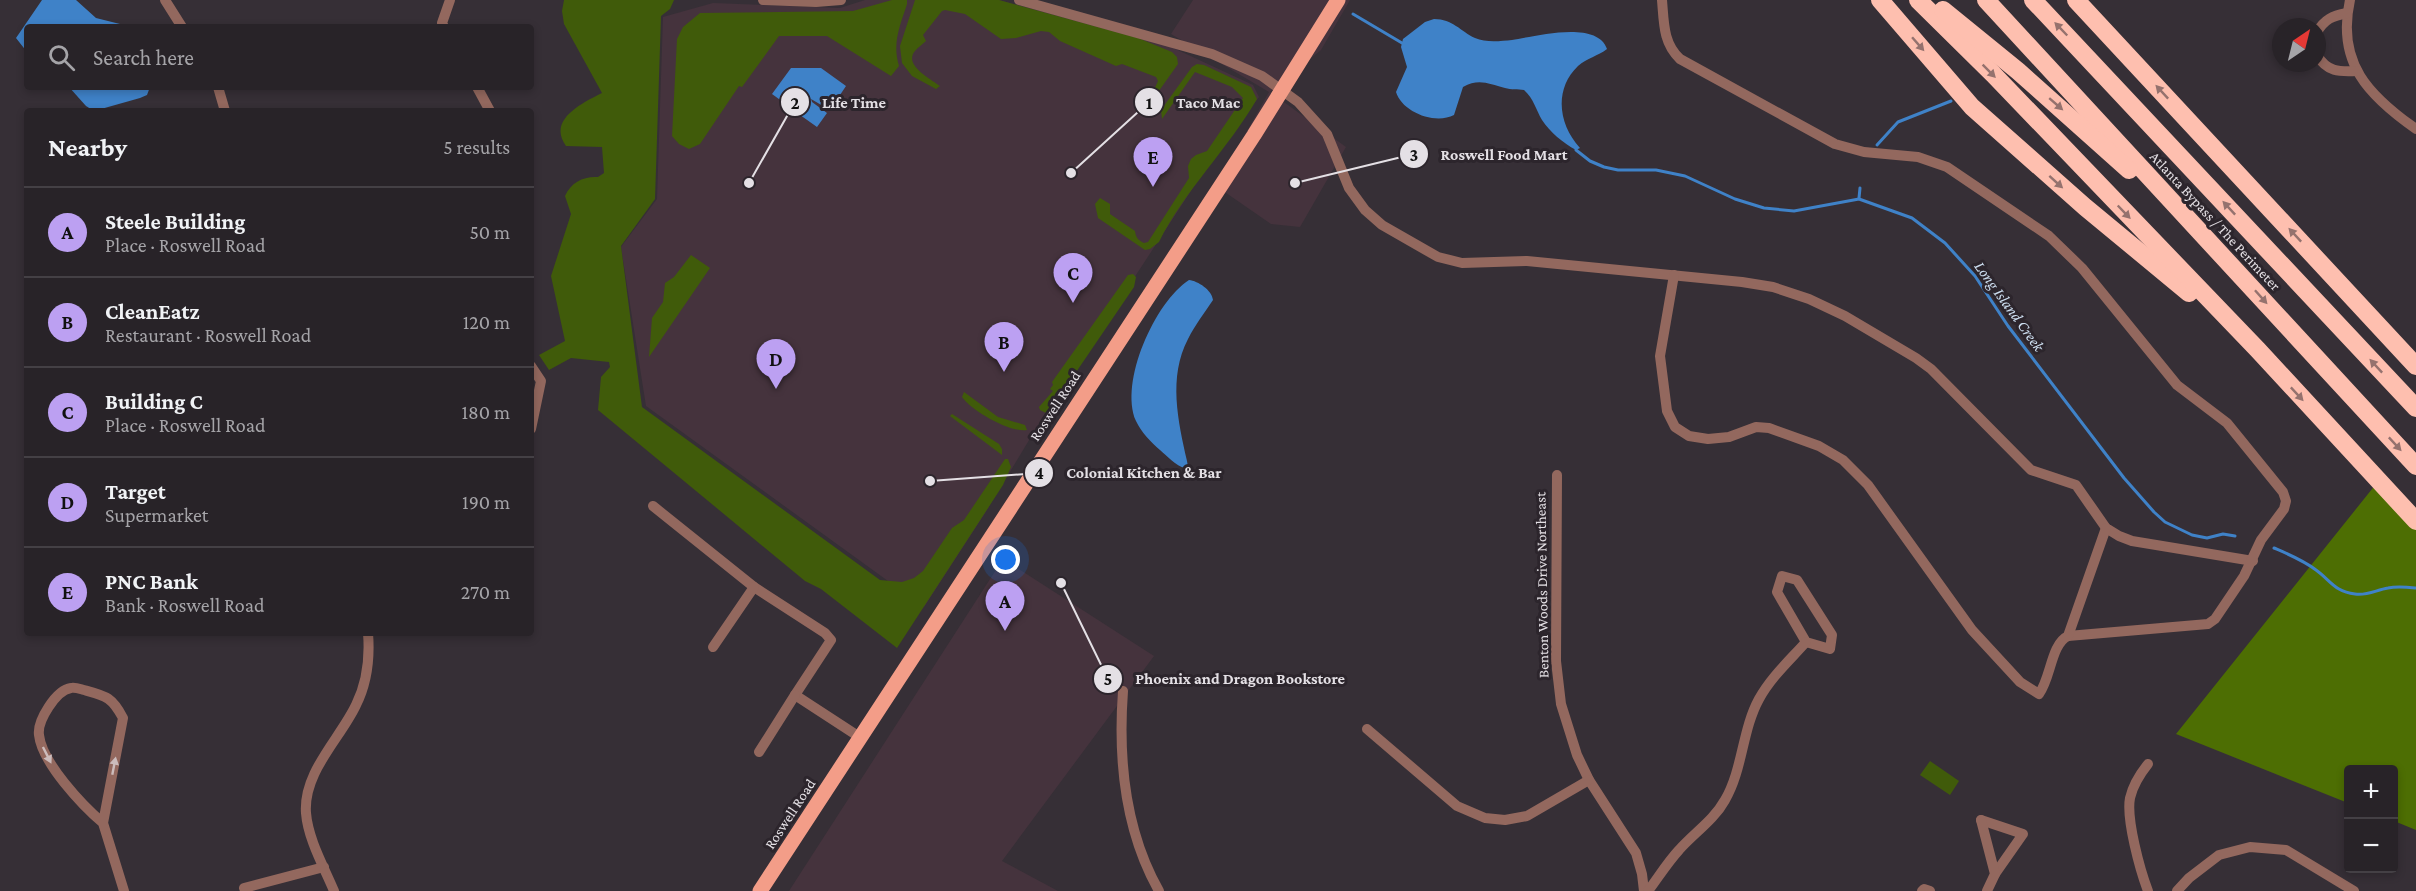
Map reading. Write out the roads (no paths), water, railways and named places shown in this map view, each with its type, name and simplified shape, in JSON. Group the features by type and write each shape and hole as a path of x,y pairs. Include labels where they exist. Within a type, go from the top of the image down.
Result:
{"highway":[{"path":"1880,0 1972,107 2085,207 2258,350"},
{"path":"1918,0 1993,74 2258,350 2416,521"},
{"path":"1929,0 2010,65 2135,176 2193,223"},
{"name":"Atlanta Bypass / The Perimeter","path":"1986,0 2416,466"},
{"name":"Atlanta Bypass / The Perimeter","path":"2033,0 2416,408"},
{"path":"2076,0 2416,366"}],"main road":[{"name":"Roswell Road","path":"760,891 1282,90 1338,0"}],"street":[{"path":"165,0 180,24"},
{"path":"442,24 450,0"},
{"path":"763,0 816,2 841,0"},
{"path":"1019,0 1212,54 1249,70 1282,90 1298,102 1327,134 1349,188 1365,210 1382,225 1438,257 1462,263 1527,261 1674,275 1773,287 1809,299 1854,322 1931,369 2031,470 2076,485 2106,528 2118,536 2132,541 2253,561"},
{"path":"1662,0 1665,38 1672,51 1680,59 1835,144 1864,152 1918,157 1947,167 2049,236 2082,268 2178,385 2227,423 2283,492 2286,501 2284,509 2261,540 2253,561 2215,619 2208,624 2068,636"},
{"path":"2349,0 2348,42 2357,71 2369,90 2386,108 2416,129"},
{"path":"2326,20 2347,13"},
{"path":"2326,66 2336,72 2357,71"},
{"path":"219,90 224,108"},
{"path":"479,90 488,108"},
{"path":"1674,275 1660,356 1667,411 1675,427 1689,436 1708,439 1729,437 1756,428 1769,428 1819,446 1843,460 1868,485 1972,630 2029,690 2039,694 2046,684 2058,644 2068,636 2106,528"},
{"path":"534,370 541,381 534,415"},
{"name":"Benton Woods Drive Northeast","path":"1557,475 1557,676 1567,727 1589,780 1636,853 1646,891"},
{"path":"653,506 754,587 825,633 831,640 759,752"},
{"path":"1782,576 1797,580 1832,635 1830,650 1806,642 1777,592 1782,576"},
{"path":"713,647 754,587"},
{"path":"334,891 309,830 306,797 310,783 356,706 363,688 368,661 368,636"},
{"path":"1646,891 1678,851 1708,823 1724,803 1736,778 1751,719 1759,699 1772,680 1806,642"},
{"path":"104,823 85,807 56,771 44,750 39,735 40,722 49,707 63,691 72,687 106,696 116,704 123,718 104,823 124,891"},
{"path":"1123,692 1121,743 1125,784 1140,847 1159,891"},
{"path":"795,695 861,738"},
{"path":"1367,729 1457,806 1485,818 1506,820 1527,816 1589,780"},
{"path":"2148,764 2137,778 2130,799 2132,824 2142,876 2148,891"},
{"path":"1987,891 1995,874 2023,834 1981,820 1995,874"},
{"path":"2177,891 2189,878 2219,855 2250,847 2286,850 2354,891"},
{"path":"244,888 324,867"},
{"path":"1922,891 1924,889 1930,891"}],"water":[{"path":"42,0 76,0 96,18 120,24 26,24"},
{"path":"1434,19 1451,23 1484,41 1512,40 1564,32 1578,32 1601,40 1607,49 1578,66 1570,75 1562,96 1563,118 1580,148 1576,150 1553,133 1542,120 1533,101 1524,90 1507,89 1484,83 1469,84 1463,87 1454,115 1446,118 1420,115 1405,105 1396,92 1407,67 1401,47 1403,39 1425,22"},
{"path":"24,26 24,48 16,38"},
{"path":"791,68 821,68 846,86 830,110 811,99 827,113 817,127 786,105 796,92 795,89 783,102 772,94"},
{"path":"72,90 149,90 147,95 140,98 105,108 86,106"},
{"path":"1189,280 1204,287 1213,300 1188,339 1178,368 1178,415 1188,467 1185,468 1169,458 1141,429 1136,421 1132,405 1132,386 1143,344 1153,324 1176,291"}],"waterway":[{"name":"Long Island Creek","path":"1353,14 1402,43"},
{"path":"1877,145 1898,122 1951,101"},
{"name":"Long Island Creek","path":"1576,150 1590,161 1604,167 1618,170 1656,170 1685,176 1735,199 1764,208 1794,211 1859,199 1912,218 1945,243 1975,276 2008,326 2124,478 2154,512 2165,522 2192,535 2207,538 2223,534 2235,536"},
{"path":"1859,198 1860,188"},
{"name":"Long Island Creek","path":"2274,548 2306,563 2342,591 2348,593 2364,594 2395,587 2416,588"}],"place":[{"name":"Taco Mac","path":"1071,173"},
{"name":"Life Time","path":"749,183"},
{"name":"Roswell Food Mart","path":"1295,183"},
{"name":"PNC Bank","path":"1153,187"},
{"name":"Building C","path":"1073,303"},
{"name":"CleanEatz","path":"1004,372"},
{"name":"Target","path":"776,389"},
{"name":"Colonial Kitchen & Bar","path":"930,481"},
{"name":"Phoenix and Dragon Bookstore","path":"1061,583"},
{"name":"Steele Building","path":"1005,631"}]}
